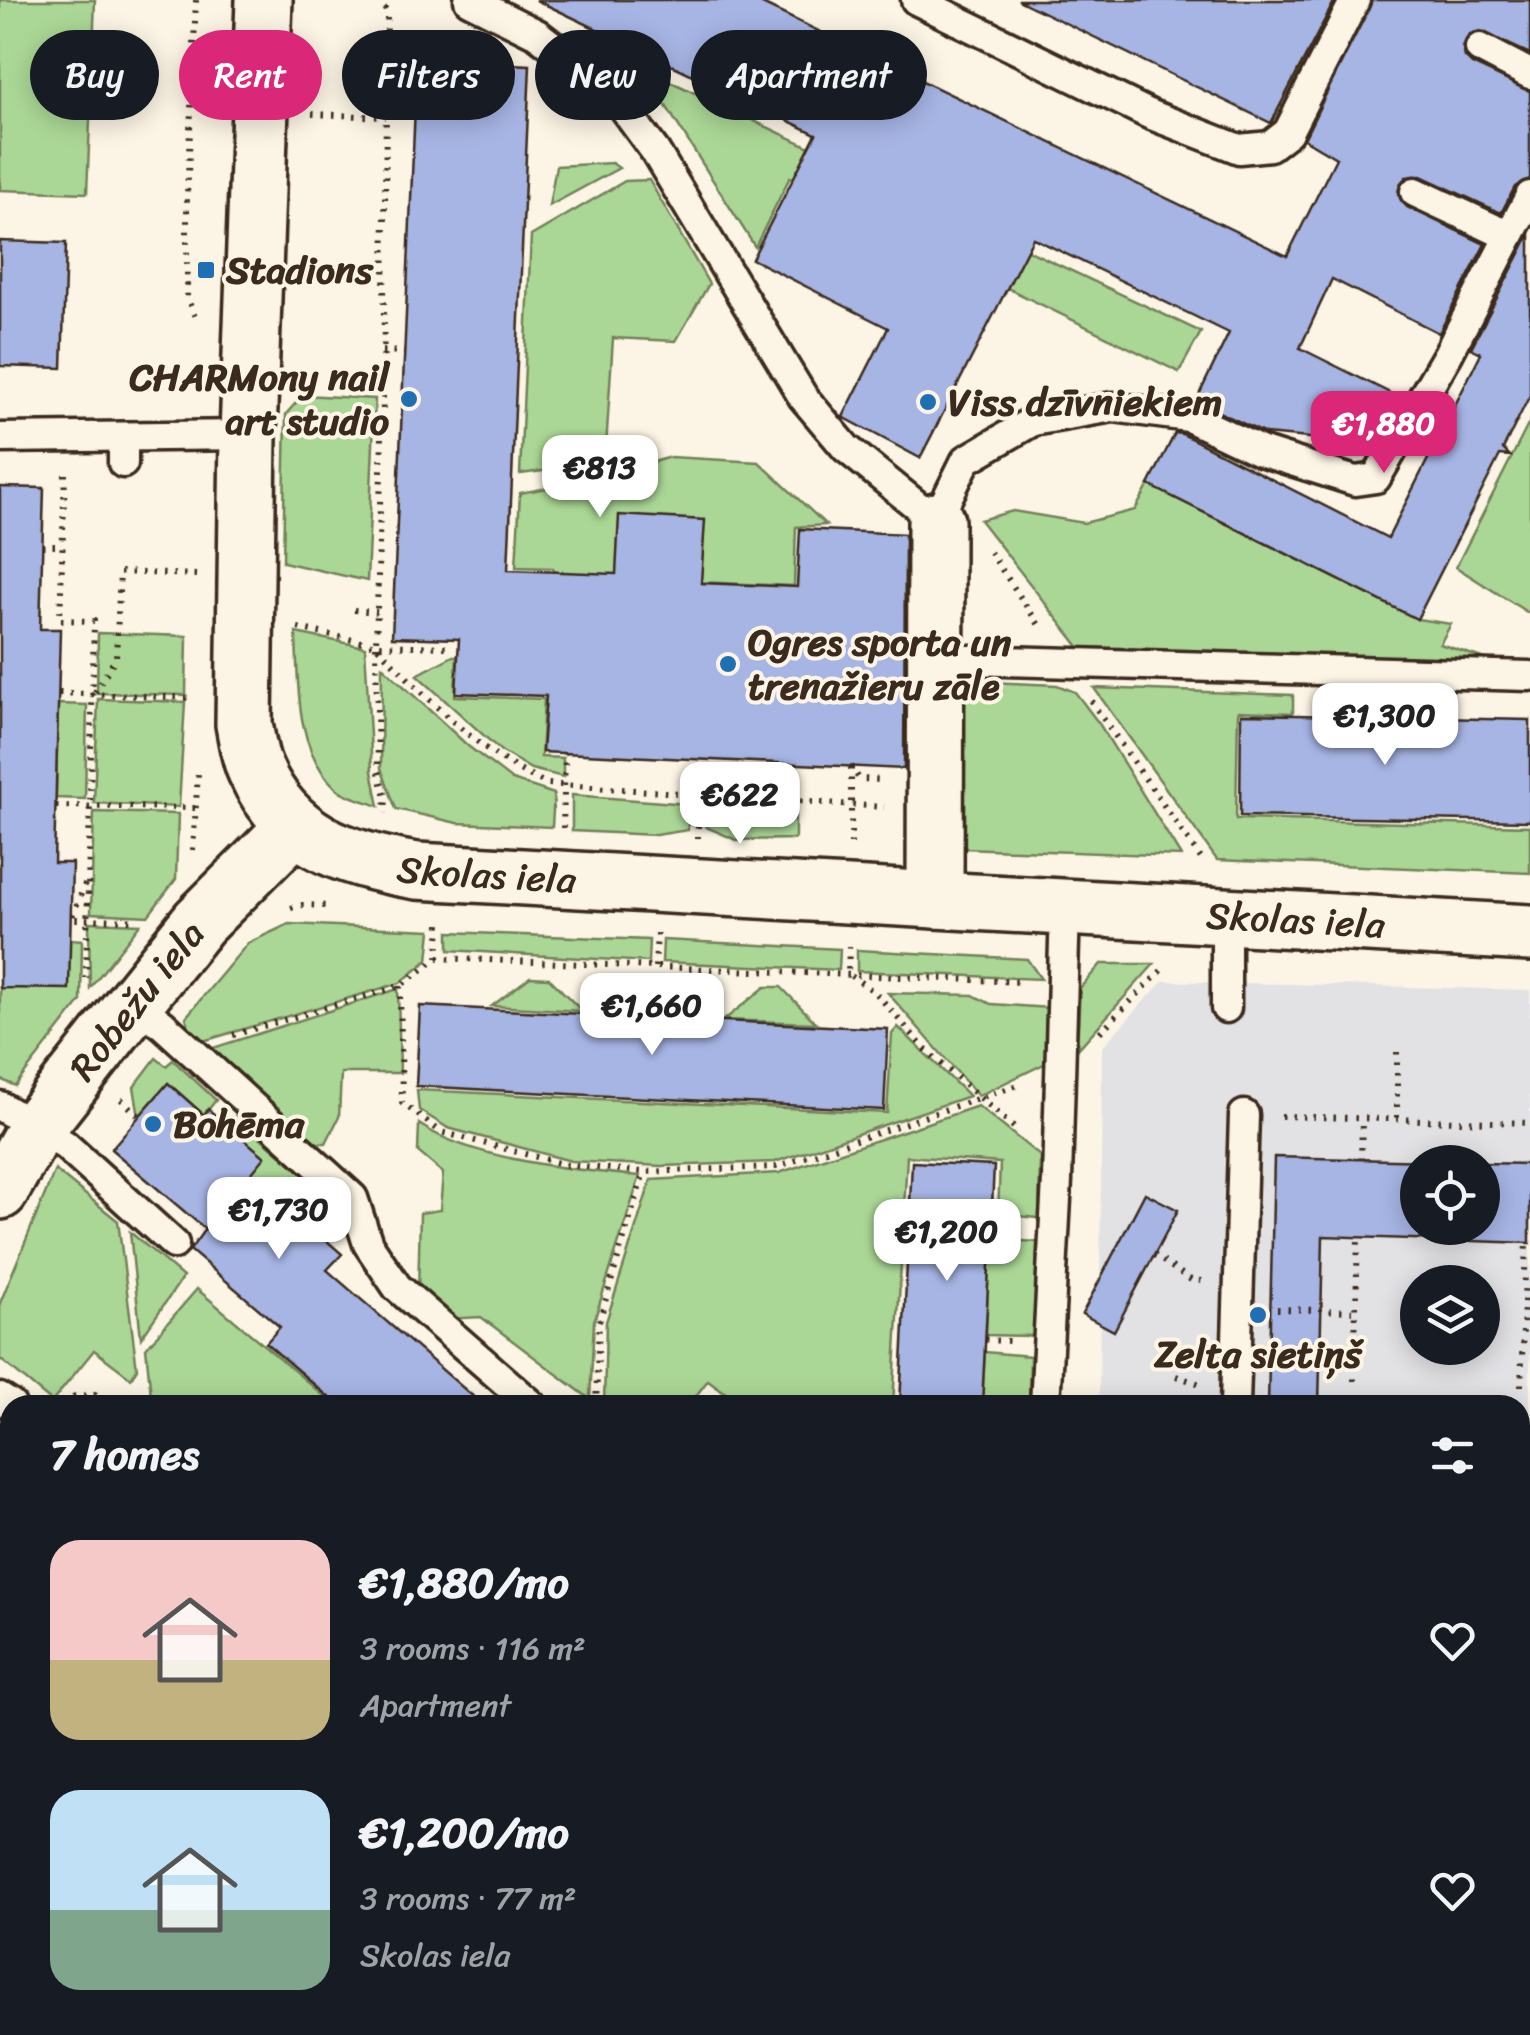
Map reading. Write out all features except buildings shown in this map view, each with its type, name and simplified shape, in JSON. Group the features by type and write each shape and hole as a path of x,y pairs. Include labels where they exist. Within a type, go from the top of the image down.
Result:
{"main road":[{"name":"Skolas iela","path":"263,30 264,0"},
{"name":"Skolas iela","path":"261,120 248,436 244,724 254,768 275,805 295,826 326,846 367,863 417,871 1530,933"},
{"path":"935,900 936,521"},
{"name":"Robežu iela","path":"0,1191 18,1117 110,995 199,922 295,826"}],"lane":[{"path":"469,0 537,34 610,90 655,151 803,398 846,448 936,521 966,460 1033,420 1113,407 1189,417 1260,451 1354,481 1376,478 1442,366 1530,196"},
{"path":"916,0 1149,114 1239,149 1270,146 1288,132 1355,0"},
{"path":"1480,48 1530,74"},
{"path":"1415,192 1509,236"},
{"path":"0,438 66,438 123,450 248,436"},
{"path":"936,659 1530,676"},
{"path":"1046,1395 1058,1163 1065,908"},
{"path":"1226,917 1226,1008"},
{"path":"110,995 186,1049 352,1198 368,1244 397,1287 521,1395"},
{"path":"1234,1395 1244,1115"},
{"path":"18,1117 65,1145 174,1244"}],"path":[{"path":"196,0 187,297 199,325"},
{"path":"378,0 386,12 386,30"},
{"path":"386,120 376,645 378,769 386,798"},
{"path":"382,351 404,352"},
{"path":"66,438 60,620 94,621 86,918 110,995"},
{"path":"42,546 62,546"},
{"path":"93,695 116,657 120,572 203,575"},
{"path":"354,610 377,612"},
{"path":"290,626 376,645 446,647 447,638"},
{"path":"376,645 474,739 500,760 548,784 936,810"},
{"path":"59,693 200,698"},
{"path":"562,839 565,754"},
{"path":"850,854 851,766"},
{"path":"188,864 193,850 198,772"},
{"path":"698,794 698,839"},
{"path":"56,806 196,808"},
{"path":"87,878 71,919 150,920"},
{"path":"438,958 441,912"},
{"path":"655,967 657,930"},
{"path":"848,940 848,974"},
{"path":"400,986 402,1103 441,1132 567,1165 644,1172 776,1166 1061,1070 1180,953"},
{"path":"186,1049 400,986 438,958 1064,984"},
{"path":"848,974 875,992 924,1049 978,1098 1058,1163"},
{"path":"1397,1052 1397,1120"},
{"path":"1244,1115 1530,1123"},
{"path":"1361,1160 1362,1119"},
{"path":"596,1395 599,1322 644,1172"},
{"path":"1354,1381 1358,1238"},
{"path":"1521,1386 1527,1314 1526,1242"},
{"path":"1154,1255 1191,1280 1238,1295 1356,1311"}],"shaded area":[{"name":"Zelta sietiņš","path":"1163,981 1530,990 1530,1395 1099,1395 1102,1047"}],"green space":[{"path":"0,0 95,0 94,30 30,30 30,120 90,120 87,193 0,190"},
{"path":"671,82 691,91 691,120 752,120 1201,332 1179,372 891,231 790,177 755,247 671,114"},
{"path":"612,163 619,168 549,206 556,166"},
{"path":"649,180 709,284 676,341 613,338 605,463 520,474 531,236 625,181"},
{"path":"303,395 375,399 367,581 283,562 286,414"},
{"path":"1530,421 1530,614 1456,567"},
{"path":"670,457 759,462 826,525 796,527 794,586 554,576 553,568 516,567 520,493 601,478"},
{"path":"1149,485 1417,619 1451,624 1440,644 1530,674 1088,658 980,520 1013,511 1084,523 1135,510"},
{"path":"98,633 187,636 186,695 97,693"},
{"path":"296,633 365,647 372,771 379,806 336,788 313,755 301,715"},
{"path":"457,656 455,696 544,699 541,757 563,758 563,777 531,769 501,751 417,675"},
{"path":"382,666 468,746 512,780 554,794 552,827 457,823 396,809 381,768"},
{"path":"964,681 1057,685 1075,692 1100,725 1181,856 962,848"},
{"path":"1094,688 1293,695 1293,713 1238,711 1236,819 1530,826 1530,873 1217,860"},
{"path":"98,699 185,702 179,807 94,803"},
{"path":"58,704 87,705 85,799 56,798"},
{"path":"572,795 687,804 688,830 656,835 572,831"},
{"path":"707,805 795,810 795,839 736,840 706,827"},
{"path":"94,812 178,814 176,879 148,916 91,913"},
{"path":"89,922 140,924 90,988"},
{"path":"289,924 431,930 428,960 400,983 203,1041 189,1028 186,1017 248,943"},
{"path":"449,932 649,940 648,962 449,950"},
{"path":"70,939 82,940 81,1001 15,1086 0,1079 0,988"},
{"path":"663,940 840,949 839,970 662,962"},
{"path":"857,950 1027,959 1041,979 857,971"},
{"path":"1101,964 1154,964 1077,1050 1080,988"},
{"path":"530,977 549,978 582,1011 492,1006"},
{"path":"644,982 664,982 701,1018 610,1011"},
{"path":"765,987 781,987 816,1023 724,1020"},
{"path":"398,989 400,1073 341,1073 339,1117 326,1143 315,1143 210,1049"},
{"path":"888,993 973,995 991,1004 1049,1008 1048,1062 978,1096"},
{"path":"898,1027 969,1096 775,1162 662,1166 571,1161 448,1128 419,1110 417,1090 887,1113 892,1034"},
{"path":"156,1058 166,1066 173,1060 216,1100 204,1115 168,1083 139,1116 134,1087"},
{"path":"978,1106 1040,1156 1039,1218 998,1214 1000,1163 907,1156 894,1395 728,1395 708,1380 697,1395 604,1395 606,1322 651,1180 779,1173"},
{"path":"235,1116 308,1178 289,1206 251,1174 227,1125"},
{"path":"419,1124 440,1136 495,1155 556,1167 640,1176 594,1321 590,1395 585,1395 481,1317 445,1319 418,1297 420,1213 440,1210 443,1173 418,1152"},
{"path":"55,1170 118,1221 137,1369 131,1378 94,1350 58,1395 44,1395 0,1359 0,1303"},
{"path":"130,1232 183,1277 141,1338"},
{"path":"990,1239 1037,1242 1034,1336 986,1335"},
{"path":"197,1289 323,1395 151,1395 146,1348"},
{"path":"985,1352 1030,1356 1029,1395 983,1395"}],"place":[{"name":"Stadions","path":"206,270"},
{"name":"CHARMony nail art studio","path":"409,399"},
{"name":"Viss dzīvniekiem","path":"928,402"},
{"name":"Ogres sporta un trenažieru zāle","path":"728,664"},
{"name":"Bohēma","path":"153,1124"},
{"name":"Zelta sietiņš","path":"1258,1315"}]}
